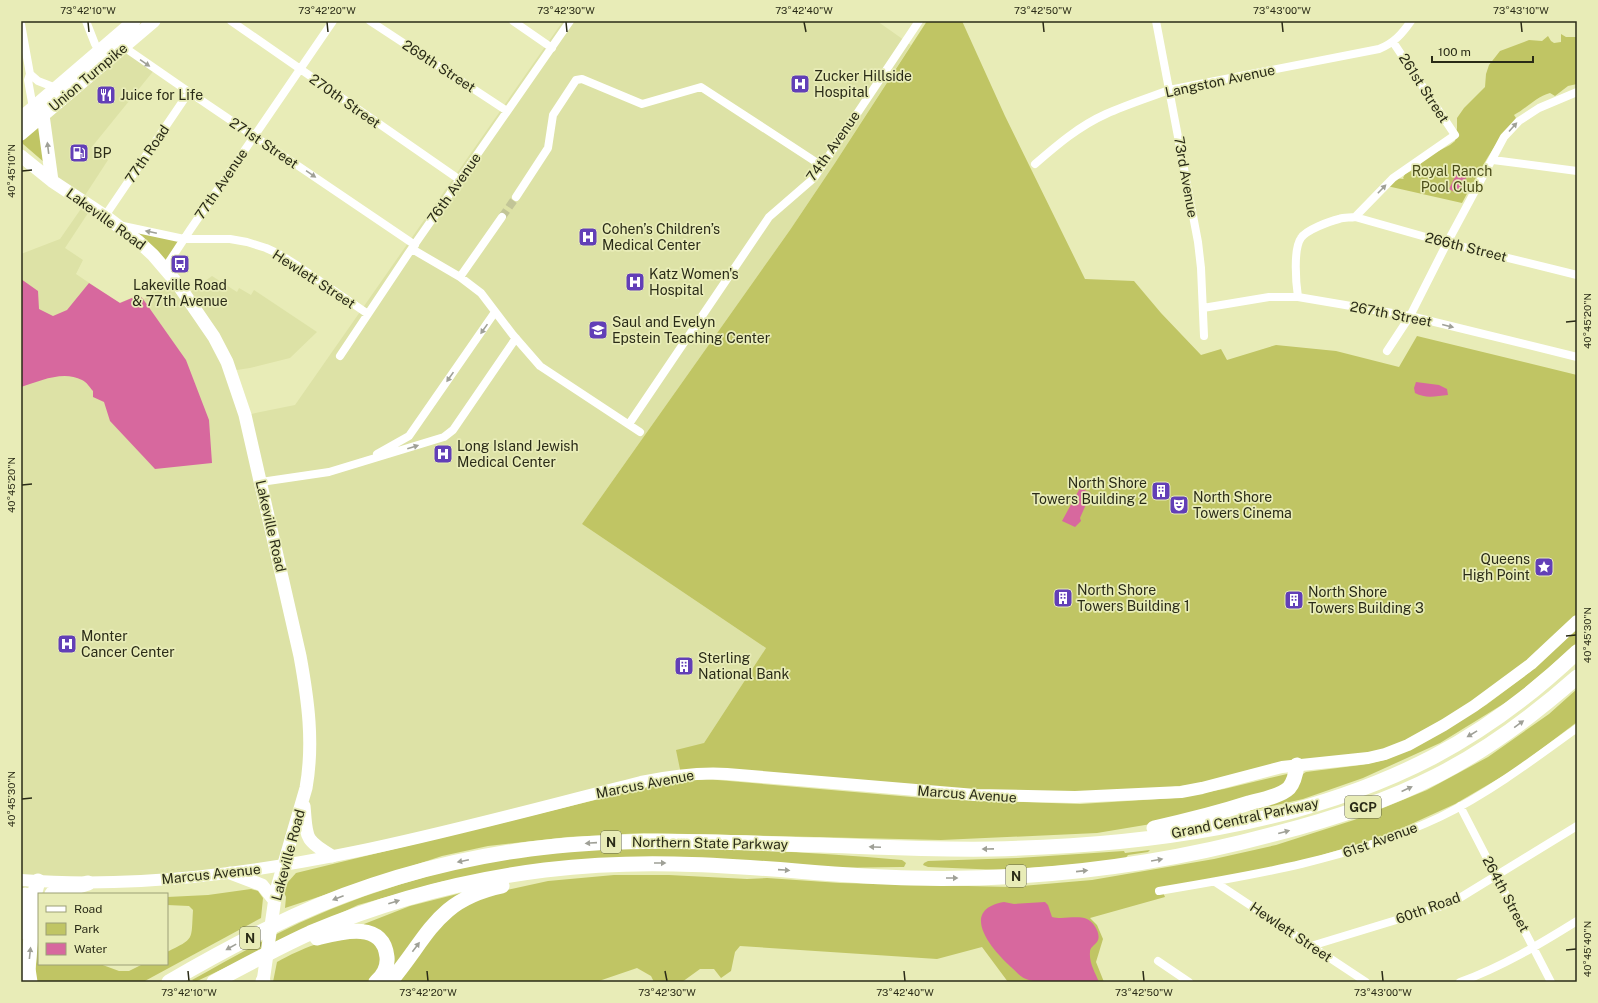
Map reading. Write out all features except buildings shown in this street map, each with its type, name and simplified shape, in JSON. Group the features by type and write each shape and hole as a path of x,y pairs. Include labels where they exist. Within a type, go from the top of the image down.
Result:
{"highway":[{"name":"Grand Central Parkway","path":"1085,845 1159,837 1254,819 1322,802 1376,783 1433,756 1474,733 1552,676 1577,652"},
{"name":"Grand Central Parkway","path":"1119,867 1204,851 1257,839 1348,812 1393,795 1437,775 1484,748 1517,726 1554,698 1577,677"},
{"path":"1013,848 1073,838 1111,835 1155,828 1198,818 1268,798 1289,788 1295,777 1298,765"},
{"name":"Northern State Parkway","path":"169,982 240,942 294,916 363,888 435,867 520,850 581,843 637,841 939,849 1085,845"},
{"path":"390,982 440,916 464,899 499,886 621,864"},
{"name":"Northern State Parkway","path":"214,982 262,975 279,948 357,914 442,889 535,872 621,864 696,864 913,878 1017,876 1119,867"},
{"path":"29,881 27,929 28,969 30,982"},
{"path":"55,893 88,883"},
{"path":"27,929 38,905"},
{"path":"279,948 347,932 360,931 370,933 382,942 387,956 386,970 376,982"},
{"path":"162,982 185,973"},
{"path":"228,982 262,975"}],"main road":[{"name":"Union Turnpike","path":"119,43 134,21"},
{"name":"Union Turnpike","path":"21,118 38,112 119,43 154,21"},
{"name":"Union Turnpike","path":"21,134 56,88 103,56"},
{"path":"38,112 52,181"},
{"name":"Lakeville Road","path":"21,156 52,181 105,216 139,242 165,268 204,321 227,362 245,415 300,656 306,692 311,741 308,773 303,799 274,900 262,975"},
{"name":"Marcus Avenue","path":"29,881 88,883 179,878 230,873 284,865 378,847 665,777 690,773 727,774 975,795 1057,798 1181,792 1298,765 1377,757 1395,751 1459,716 1505,684 1542,654 1577,621"},
{"path":"303,799 309,839 316,846 332,856"},
{"path":"230,873 262,885 274,900"}],"street":[{"path":"86,21 103,56"},
{"name":"270th Street","path":"230,21 460,180"},
{"name":"77th Avenue","path":"165,268 333,21"},
{"name":"269th Street","path":"370,21 508,111"},
{"path":"513,21 552,48"},
{"name":"76th Avenue","path":"340,356 413,247 570,21"},
{"name":"74th Avenue","path":"907,38 913,21"},
{"name":"74th Avenue","path":"629,424 769,217 814,178 919,21"},
{"name":"73rd Avenue","path":"1156,21 1198,242 1204,336"},
{"name":"Langston Avenue","path":"1035,164 1066,138 1105,115 1169,90 1379,49 1393,42 1402,34 1411,21"},
{"path":"21,24 30,74 28,80 38,112"},
{"name":"261st Street","path":"1355,217 1394,178 1455,135 1393,42"},
{"name":"271st Street","path":"119,43 413,247 460,277 481,293 540,366 640,432"},
{"path":"30,74 38,81 56,88"},
{"path":"516,197 548,148 553,115 576,80 579,79 642,104 701,87 822,166"},
{"name":"77th Road","path":"105,216 189,92"},
{"path":"1387,351 1410,316 1504,137 1519,121 1539,108 1577,92"},
{"path":"1493,160 1577,171"},
{"path":"460,277 502,217"},
{"path":"1298,297 1296,277 1297,249 1300,239 1307,232 1340,219 1355,217"},
{"name":"266th Street","path":"1355,217 1447,243 1577,275"},
{"name":"Hewlett Street","path":"118,226 184,239 230,239 247,242 266,248 298,266 368,314"},
{"name":"267th Street","path":"1203,308 1269,297 1298,297 1410,316 1577,357"},
{"path":"362,462 409,436 495,312"},
{"path":"261,482 329,472 444,437 449,434 516,338"},
{"name":"61st Avenue","path":"1159,891 1296,866 1345,853 1420,826 1460,806 1522,767 1577,728"},
{"name":"264th Street","path":"1460,806 1551,982"},
{"name":"60th Road","path":"1311,946 1439,907 1458,899 1577,826"},
{"name":"Hewlett Street","path":"1215,882 1366,982"},
{"path":"1460,982 1484,974 1534,948 1577,921"},
{"path":"1158,961 1189,982"}],"shaded area":[{"path":"563,21 877,21 911,45 790,230 582,524 766,648 704,743 681,774 332,856 316,846 303,801 284,865 230,873 28,881 21,932 21,254 60,239 85,203 92,207 65,248 83,260 76,274 119,303 139,295 144,299 160,286 177,283 186,295 212,276 237,292 239,288 251,295 254,290 317,332 290,358 250,368 230,371 246,415 295,405"},
{"path":"123,47 155,69 91,148 108,160 82,200 52,181 43,115"}],"green space":[{"path":"927,21 962,21 1005,116 1085,279 1134,281 1161,313 1201,355 1221,349 1227,360 1276,345 1336,351 1399,367 1417,336 1577,375 1577,621 1542,654 1408,745 1230,781 1075,797 681,774 676,750 704,743 766,648 582,524 790,230"},
{"name":"Royal Ranch Pool Club","path":"1561,34 1566,37 1577,37 1577,84 1568,86 1555,96 1550,93 1545,95 1514,115 1516,118 1493,148 1462,203 1387,186 1394,178 1404,179 1405,174 1417,168 1425,158 1455,141 1457,118 1464,108 1485,87 1486,74 1489,65 1500,51 1529,40 1542,41 1548,36 1554,43 1561,42"},
{"path":"39,125 45,163 23,144 22,141"},
{"path":"118,225 184,239 165,268"},
{"path":"1577,626 1577,642 1513,698 1440,743 1363,778 1303,799 1250,811 1249,808 1306,772 1361,765 1385,760 1411,749 1486,705 1530,672"},
{"path":"1577,689 1577,722 1515,769 1455,804 1385,836 1289,865 1162,890 1165,897 1090,918 1097,925 1103,939 1096,962 1104,982 1008,982 982,947 937,959 740,946 735,952 731,971 721,978 714,969 700,969 682,982 654,982 651,976 637,968 596,982 396,982 438,926 459,908 493,893 548,881 614,875 669,875 747,879 767,878 840,883 1010,887 1092,880 1214,859 1276,845 1354,820 1427,790 1488,757 1549,714"},
{"path":"1287,774 1291,776 1283,788 1163,822 1097,833 941,840 644,833 568,837 488,846 442,856 285,908 286,897 284,892 288,882 296,873 669,782 706,779 935,799 1080,804 1175,798 1224,789"},
{"path":"615,848 723,849 794,852 902,860 906,863 904,867 827,868 757,863 444,881 358,905 195,982 192,980 253,946 299,923 331,909 397,886 467,866 509,858"},
{"path":"1150,850 1148,852 1128,855 1125,859 1001,870 928,867 923,865 928,861 1018,858 1124,851 1125,853"},
{"path":"251,889 258,891 263,898 261,918 143,982 35,982 38,931 38,965 103,965 119,971 129,971 141,965 168,965 168,952 183,944 190,937 193,910 189,906 168,905 168,897 208,895"},
{"path":"469,891 390,979 390,968 364,928 364,924 410,906"},
{"path":"354,936 374,939 384,960 370,982 273,982 277,962 314,945"}],"water":[{"path":"1459,169 1468,174 1458,194 1449,189"},
{"path":"21,279 38,291 39,309 53,316 67,310 89,283 120,303 139,295 186,360 209,420 212,463 155,469 110,421 104,402 93,397 93,391 87,384 75,377 59,376 21,387"},
{"path":"1416,382 1439,385 1447,389 1448,395 1431,397 1419,395 1415,393 1414,388"},
{"path":"1080,488 1091,493 1080,518 1081,521 1075,527 1062,521"},
{"path":"1004,902 1014,904 1045,902 1048,905 1052,917 1078,917 1090,921 1095,926 1099,936 1097,942 1091,949 1090,960 1099,982 1040,982 1026,979 1020,975 995,951 983,931 981,922 983,913 990,906"}],"tunnel":[{"path":"502,217 516,197"}],"place":[{"name":"Zucker Hillside Hospital","path":"800,84"},
{"name":"Juice for Life","path":"106,95"},
{"name":"BP","path":"79,153"},
{"name":"Cohen’s Children’s Medical Center","path":"588,237"},
{"name":"Lakeville Road & 77th Avenue","path":"180,264"},
{"name":"Katz Women's Hospital","path":"635,282"},
{"name":"Saul and Evelyn Epstein Teaching Center","path":"598,330"},
{"name":"Long Island Jewish Medical Center","path":"443,454"},
{"name":"North Shore Towers Building 2","path":"1161,491"},
{"name":"North Shore Towers Cinema","path":"1179,505"},
{"name":"Queens High Point","path":"1544,567"},
{"name":"North Shore Towers Building 1","path":"1063,598"},
{"name":"North Shore Towers Building 3","path":"1294,600"},
{"name":"Monter Cancer Center","path":"67,644"},
{"name":"Sterling National Bank","path":"684,666"}]}
